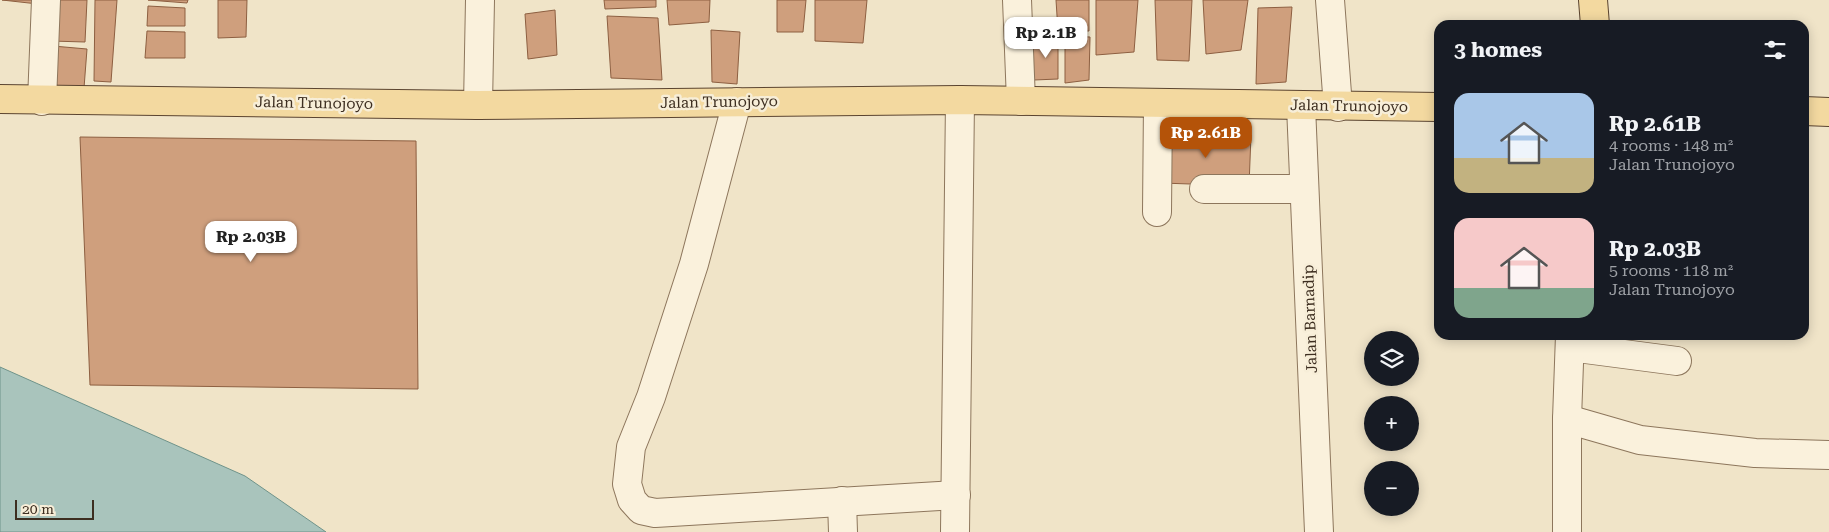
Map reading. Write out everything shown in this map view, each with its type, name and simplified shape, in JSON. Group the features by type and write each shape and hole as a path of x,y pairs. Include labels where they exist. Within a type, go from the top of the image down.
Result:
{"main road":[{"path":"1594,0 1595,20"},
{"name":"Jalan Trunojoyo","path":"0,99 478,105 1021,100 1338,107 1434,107"},
{"path":"1809,111 1829,112"}],"street":[{"path":"42,100 46,0"},
{"path":"478,105 480,0"},
{"path":"1017,0 1021,100"},
{"path":"1330,0 1338,107"},
{"path":"955,532 960,100"},
{"path":"737,102 694,264 651,397 631,448 626,484 632,500 641,510 655,512 956,494"},
{"path":"1157,212 1158,103"},
{"name":"Jalan Barnadip","path":"1301,106 1319,532"},
{"path":"1204,190 1304,189"},
{"path":"1567,532 1567,419 1570,341 1677,361"},
{"path":"1567,419 1640,440 1755,453 1829,456"},
{"path":"842,501 843,532"}],"water":[{"path":"0,367 245,476 326,532 0,532"}],"building":[{"path":"2,0 38,0 38,4"},
{"path":"53,0 87,0 85,42 51,41"},
{"path":"95,0 117,0 111,82 94,81"},
{"path":"148,0 188,0 187,3"},
{"path":"218,0 247,0 246,37 218,38"},
{"path":"604,0 656,0 656,7 605,9"},
{"path":"667,0 710,0 709,22 669,25"},
{"path":"777,0 806,0 803,32 777,32"},
{"path":"815,0 867,0 863,43 815,41"},
{"path":"1056,0 1089,0 1089,31 1058,31"},
{"path":"1096,0 1138,0 1134,52 1096,55"},
{"path":"1155,0 1192,0 1189,61 1157,60"},
{"path":"1203,0 1248,0 1241,50 1206,54"},
{"path":"148,6 185,8 185,26 147,26"},
{"path":"1292,7 1286,82 1256,84 1258,8"},
{"path":"555,10 557,55 528,59 525,14"},
{"path":"607,16 658,18 662,80 611,78"},
{"path":"711,30 740,32 737,84 712,82"},
{"path":"147,31 185,32 185,58 145,58"},
{"path":"1065,36 1090,37 1089,80 1065,83"},
{"path":"1058,39 1058,79 1034,80 1032,41"},
{"path":"53,46 87,49 84,88 50,87"},
{"path":"1163,132 1251,135 1249,186 1161,183"},
{"path":"80,137 416,141 418,389 90,385"}]}
